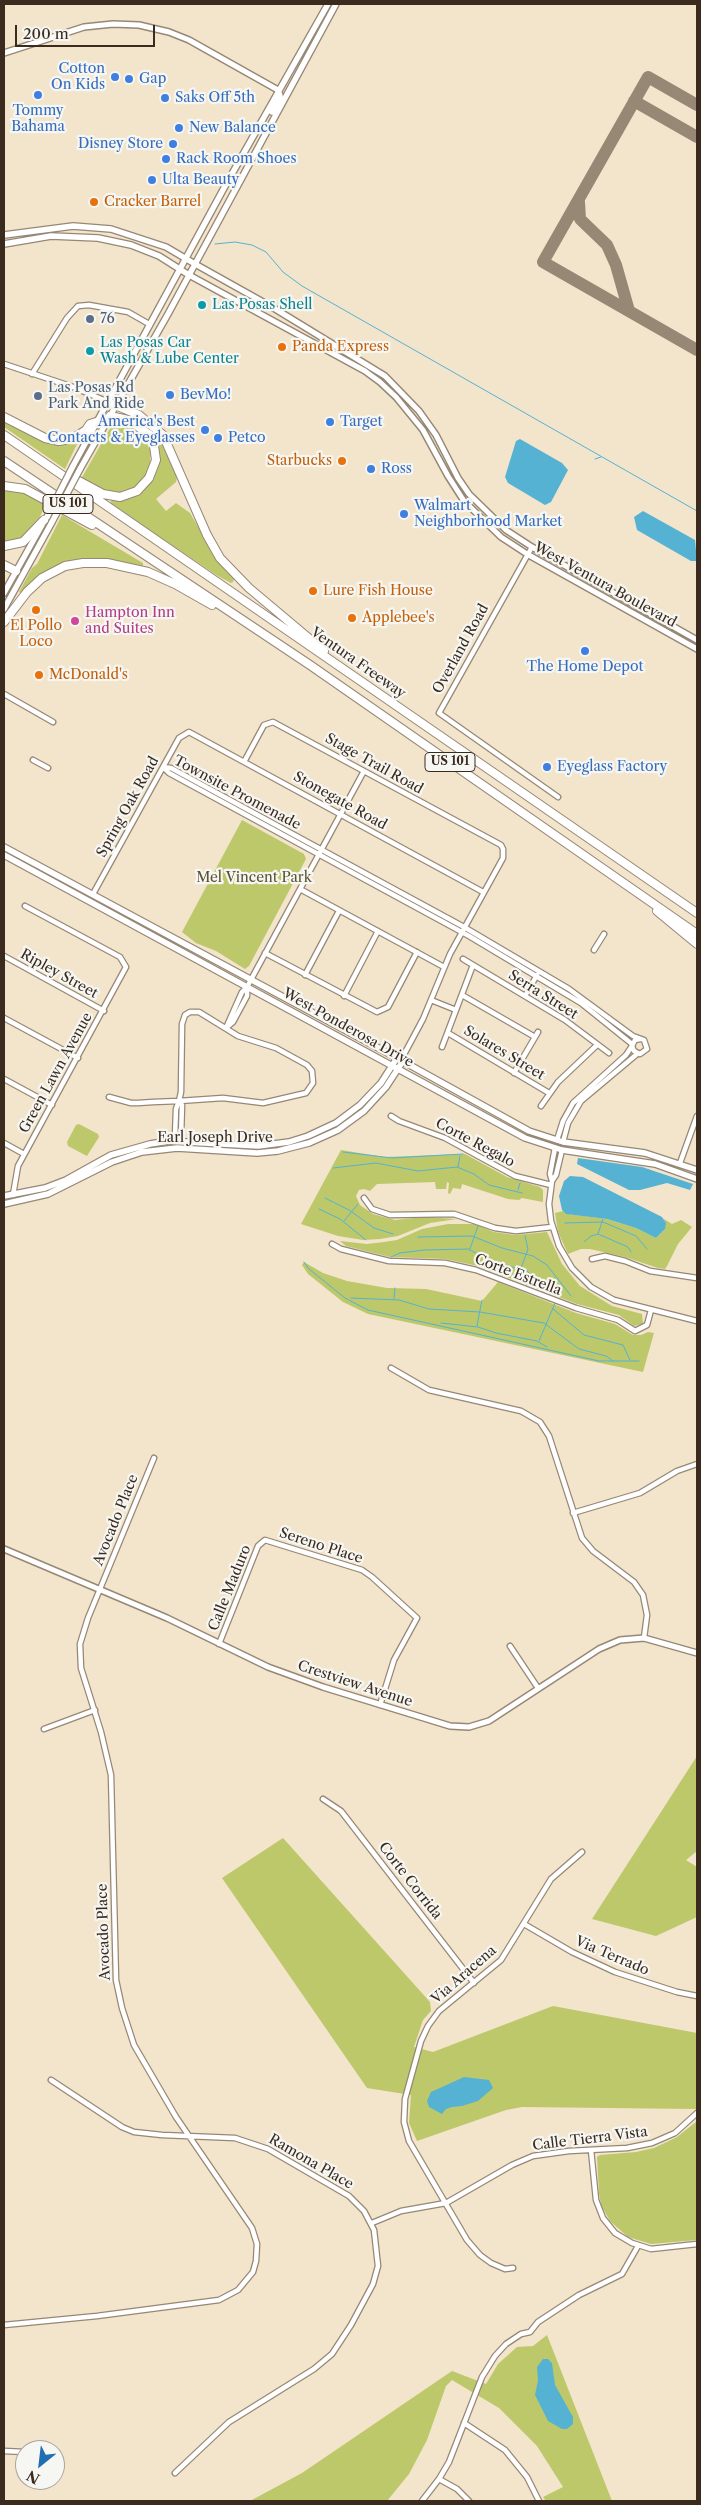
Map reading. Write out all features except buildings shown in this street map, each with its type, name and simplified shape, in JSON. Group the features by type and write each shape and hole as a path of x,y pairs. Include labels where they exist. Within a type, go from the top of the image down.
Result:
{"highway":[{"path":"106,401 150,422 163,435 207,535 227,567 256,594 316,643 334,662"},
{"path":"26,450 103,494 120,496 132,493 146,482 153,472 156,460 154,446 144,430 123,418 110,416"},
{"path":"4,417 45,438 59,441 80,435 90,424 96,422"},
{"name":"Ventura Freeway","path":"4,435 697,913"},
{"name":"Ventura Freeway","path":"4,461 256,628 697,934"},
{"path":"4,486 25,489 132,547"},
{"path":"4,546 23,542 48,520"},
{"path":"4,622 27,592 42,578 65,566 93,562 122,566 161,577 256,628"},
{"path":"4,565 20,573"},
{"path":"657,885 697,907"},
{"path":"644,897 656,910 697,944"}],"main road":[{"path":"4,609 106,401 278,90 328,4"},
{"path":"48,520 80,470 189,275 336,4"},
{"path":"263,137 262,132 280,96 278,90"},
{"path":"4,235 73,226 110,229 148,240 195,264"},
{"path":"4,244 51,236 98,238 145,250 180,268 189,275"},
{"path":"4,593 20,573"},
{"name":"West Ponderosa Drive","path":"4,847 401,1060 519,1127 560,1141 645,1153 697,1170"},
{"name":"West Ponderosa Drive","path":"4,855 515,1134 562,1150 643,1161 677,1171 697,1180"},
{"path":"89,901 93,894"},
{"name":"Earl Joseph Drive","path":"4,1196 56,1184 120,1151 150,1144 179,1142 258,1146 278,1144 308,1136 336,1123 360,1105 401,1060"},
{"name":"Earl Joseph Drive","path":"4,1204 57,1191 100,1168 130,1155 151,1150 179,1149 257,1153 278,1151 309,1143 338,1130 364,1111 383,1091 395,1068"},
{"path":"554,1148 560,1141"},
{"path":"560,1141 562,1150"},
{"path":"179,1142 179,1149"},
{"path":"677,1171 680,1163"},
{"path":"13,1195 14,1203"}],"street":[{"path":"4,53 84,27 113,24 140,25 169,32 189,40 278,90"},
{"name":"West Ventura Boulevard","path":"195,264 272,307 385,376 419,411 436,435 458,478 479,505 506,530 532,547 697,640"},
{"name":"West Ventura Boulevard","path":"189,275 365,371 380,382 396,396 423,430 448,476 468,506 501,536 527,554 697,649"},
{"path":"32,374 67,318 73,310 82,304 128,312 149,324"},
{"path":"4,364 73,387 106,401"},
{"name":"Overland Road","path":"532,547 438,713 558,797"},
{"path":"657,627 661,620"},
{"path":"4,694 53,722"},
{"name":"Stage Trail Road","path":"244,762 264,725 272,722 501,845 504,854"},
{"name":"Stonegate Road","path":"184,733 192,734 484,892"},
{"name":"Spring Oak Road","path":"93,894 163,767 184,733"},
{"path":"33,760 48,768"},
{"name":"Townsite Promenade","path":"163,767 171,768 583,998 640,1039"},
{"path":"226,1028 242,992 251,980 364,771"},
{"name":"Townsite Promenade","path":"320,852 464,927 590,1009 632,1045"},
{"name":"Earl Joseph Drive","path":"401,1060 421,1024 444,967 464,927 504,854"},
{"path":"300,889 444,967"},
{"name":"Green Lawn Avenue","path":"13,1195 16,1172 24,1154 125,973 126,965 120,957 26,906"},
{"path":"305,975 339,911"},
{"path":"344,996 378,932"},
{"path":"594,950 604,934"},
{"path":"265,953 372,1011 381,1012 388,1007 416,952"},
{"name":"Ripley Street","path":"4,956 104,1011"},
{"name":"Serra Street","path":"463,959 565,1020 609,1053"},
{"path":"442,1047 473,965"},
{"path":"525,996 538,974"},
{"path":"462,995 535,1037"},
{"path":"431,1000 456,1010"},
{"path":"109,1096 131,1103 180,1100 227,1098 252,1103 269,1102 306,1092 312,1086 314,1077 311,1069 304,1063 270,1046 243,1038 196,1011 187,1014 184,1018 180,1100 176,1105 175,1136 179,1142"},
{"path":"4,1018 78,1058"},
{"path":"514,1073 538,1032"},
{"name":"Solares Street","path":"448,1033 549,1093"},
{"path":"640,1039 646,1042 647,1049 644,1053 637,1054 582,1101 568,1123 560,1141 563,1120 573,1103 626,1055 632,1045 640,1039"},
{"path":"541,1106 558,1082 597,1045"},
{"path":"632,1045 637,1054"},
{"path":"4,1079 52,1105"},
{"name":"Corte Regalo","path":"391,1116 445,1138 515,1176 551,1183"},
{"path":"680,1163 697,1116"},
{"path":"4,1143 24,1154"},
{"path":"554,1148 550,1174 549,1204 552,1227 562,1254 584,1281 614,1300 697,1320"},
{"path":"551,1183 556,1175 562,1150"},
{"path":"364,1198 372,1209 390,1215 454,1214 495,1228 516,1231 552,1227"},
{"name":"Corte Estrella","path":"332,1244 389,1261 445,1263 476,1270 576,1308 618,1320 635,1331 647,1326 651,1310"},
{"path":"592,1259 602,1256 650,1271 697,1278"},
{"path":"392,1368 429,1390 521,1411 536,1418 549,1436 580,1533 589,1547 634,1582 643,1595 647,1616 644,1638"},
{"name":"Avocado Place","path":"4,2325 97,2316 219,2300 238,2290 248,2280 255,2267 257,2250 254,2233 158,2089 134,2045 118,1993 114,1965 111,1775 95,1710 82,1668 80,1644 154,1458"},
{"path":"573,1513 640,1493 677,1471 697,1464"},
{"name":"Sereno Place","path":"263,1542 270,1541 362,1570 416,1616 414,1626 394,1660 380,1704"},
{"name":"Calle Maduro","path":"219,1644 258,1546 263,1542"},
{"name":"Crestview Avenue","path":"4,1549 167,1618 268,1667 444,1725 469,1727 495,1718 538,1688 607,1645 625,1639 644,1638 697,1653"},
{"path":"510,1646 538,1688"},
{"path":"44,1729 95,1710"},
{"name":"Corte Corrida","path":"323,1799 341,1811 474,1983"},
{"name":"Via Aracena","path":"513,2268 505,2269 491,2263 475,2250 409,2140 404,2122 404,2108 415,2061 428,2026 439,2011 505,1955 551,1879 582,1852"},
{"name":"Via Terrado","path":"524,1924 572,1952 615,1972 661,1988 697,1996"},
{"name":"Ramona Place","path":"51,2080 128,2130 153,2135 235,2138 268,2149 349,2196 360,2205 372,2223 376,2235 378,2258 375,2277 365,2301 336,2350 314,2368 229,2422 175,2472"},
{"name":"Calle Tierra Vista","path":"372,2223 401,2211 446,2203 524,2160 546,2154 636,2147 652,2143 675,2132 697,2113"},
{"path":"591,2150 594,2193 600,2212 616,2233 638,2246 657,2249 697,2244"},
{"path":"422,2501 440,2479 488,2365 506,2344 522,2334 530,2332 538,2322 579,2295 622,2274 638,2246"},
{"path":"464,2423 505,2450 527,2478 538,2501"},
{"path":"440,2479 457,2490 469,2501"}],"green space":[{"path":"4,420 36,437 78,442 65,469 4,427"},
{"path":"116,421 122,421 136,429 144,438 150,450 150,466 143,480 135,487 125,492 107,492 81,479 112,425"},
{"path":"156,445 162,445 177,477 176,482 156,499 166,511 176,503 190,513 217,559 234,579 233,582 231,583 218,576 110,504 112,499 147,485"},
{"path":"4,490 24,493 46,505 39,518 19,540 4,543"},
{"path":"62,515 143,563 143,567 125,564 57,566 37,578 21,593 19,592 32,568 37,564"},
{"name":"Mel Vincent Park","path":"242,820 304,854 306,859 249,966 245,969 216,951 196,943 182,932"},
{"path":"79,1124 98,1134 99,1137 87,1156 68,1146 67,1142 76,1125"},
{"path":"341,1150 384,1157 465,1154 507,1177 540,1187 543,1190 543,1202 522,1198 519,1200 508,1199 462,1184 461,1189 453,1188 450,1194 448,1193 449,1183 447,1182 446,1189 436,1189 435,1182 377,1184 370,1191 359,1190 356,1196 360,1205 373,1214 395,1220 424,1217 457,1219 430,1223 398,1236 363,1240 338,1236 301,1224"},
{"path":"563,1211 568,1214 607,1219 636,1228 656,1238 665,1229 664,1219 672,1224 681,1220 692,1227 678,1244 665,1269 590,1249 581,1249 568,1254 558,1232 555,1213"},
{"path":"448,1224 475,1224 494,1232 515,1235 547,1232 562,1264 580,1286 612,1306 642,1314 643,1324 634,1326 619,1315 577,1304 478,1266 445,1259 390,1257 346,1246 340,1241 367,1244 397,1240 422,1229"},
{"path":"304,1262 323,1273 347,1281 387,1288 426,1289 482,1301 498,1282 576,1313 615,1324 633,1335 641,1335 648,1332 654,1333 643,1372 368,1314 343,1302 308,1274 302,1265"},
{"path":"697,1756 697,1851 686,1860 697,1867 697,1917 656,1936 592,1919"},
{"path":"283,1838 430,2002 431,2011 423,2020 414,2047 433,2052 553,2006 697,2033 697,2109 522,2107 506,2110 417,2141 409,2123 411,2095 367,2088 222,1878"},
{"path":"697,2121 697,2240 651,2244 628,2237 610,2221 601,2205 597,2157 600,2155 636,2152 654,2148 677,2137"},
{"path":"547,2335 612,2501 546,2501 543,2497 563,2487 537,2446 499,2408 452,2380 446,2386 427,2440 409,2474 387,2501 250,2501 302,2473 452,2371 486,2384 498,2364 517,2347 533,2346"}],"water":[{"path":"520,439 562,463 568,470 551,502 545,505 508,483 505,477 516,441"},
{"path":"643,511 695,540 697,561 691,561 637,530 634,517"},
{"path":"578,1158 642,1167 693,1184 690,1190 667,1183 640,1190 629,1190 577,1164"},
{"path":"570,1176 583,1177 662,1217 666,1223 665,1229 656,1238 636,1228 607,1219 566,1214 562,1210 559,1196 564,1181"},
{"path":"464,2077 489,2080 493,2088 478,2101 446,2109 442,2114 429,2107 427,2101 431,2092"},
{"path":"543,2359 548,2359 552,2363 555,2385 573,2417 573,2424 567,2429 562,2429 548,2421 535,2395 538,2380 537,2367"}],"waterway":[{"path":"215,244 235,242 252,245 266,252 283,272 302,286 697,511"},
{"path":"595,459 601,457"},
{"path":"343,1152 392,1158 463,1154"},
{"path":"458,1167 460,1156"},
{"path":"333,1168 376,1163 418,1171 457,1167 474,1174 489,1185 522,1193"},
{"path":"518,1190 520,1183"},
{"path":"325,1198 349,1210 374,1228 393,1234"},
{"path":"344,1221 358,1204"},
{"path":"319,1209 340,1219 366,1240"},
{"path":"598,1234 603,1219"},
{"path":"565,1223 603,1222 636,1236 647,1249"},
{"path":"470,1249 478,1226"},
{"path":"584,1242 591,1236 598,1234 628,1247 631,1252"},
{"path":"418,1237 472,1236 502,1248 533,1256 547,1265 571,1296"},
{"path":"521,1268 528,1249 525,1236"},
{"path":"391,1257 400,1253 424,1250 468,1249 493,1262 527,1271 550,1294"},
{"path":"304,1262 309,1269 345,1298 368,1310 599,1361 639,1361"},
{"path":"394,1299 395,1288"},
{"path":"351,1298 399,1300 429,1309 480,1312 544,1323 579,1349 606,1356 613,1361"},
{"path":"477,1326 482,1300"},
{"path":"539,1341 556,1301"},
{"path":"552,1308 584,1335 623,1345 630,1360"},
{"path":"441,1323 478,1327 496,1333 537,1341 547,1347"}],"taxiway":[{"path":"697,105 648,77 543,262 697,350"},
{"path":"634,101 697,137"},
{"path":"579,202 580,219 607,245 616,265 629,311"}],"place":[{"name":"Cotton On Kids","path":"115,77"},
{"name":"Gap","path":"129,79"},
{"name":"Tommy Bahama","path":"38,95"},
{"name":"Saks Off 5th","path":"165,98"},
{"name":"New Balance","path":"179,128"},
{"name":"Disney Store","path":"173,144"},
{"name":"Rack Room Shoes","path":"166,159"},
{"name":"Ulta Beauty","path":"152,180"},
{"name":"Cracker Barrel","path":"94,202"},
{"name":"Las Posas Shell","path":"202,305"},
{"name":"76","path":"90,319"},
{"name":"Panda Express","path":"282,347"},
{"name":"Las Posas Car Wash & Lube Center","path":"90,351"},
{"name":"BevMo!","path":"170,395"},
{"name":"Las Posas Rd Park And Ride","path":"38,396"},
{"name":"Target","path":"330,422"},
{"name":"America's Best Contacts & Eyeglasses","path":"205,430"},
{"name":"Petco","path":"218,438"},
{"name":"Starbucks","path":"342,461"},
{"name":"Ross","path":"371,469"},
{"name":"Walmart Neighborhood Market","path":"404,514"},
{"name":"Lure Fish House","path":"313,591"},
{"name":"El Pollo Loco","path":"36,610"},
{"name":"Applebee's","path":"352,618"},
{"name":"Hampton Inn and Suites","path":"75,621"},
{"name":"The Home Depot","path":"585,651"},
{"name":"McDonald's","path":"39,675"},
{"name":"Eyeglass Factory","path":"547,767"}]}
